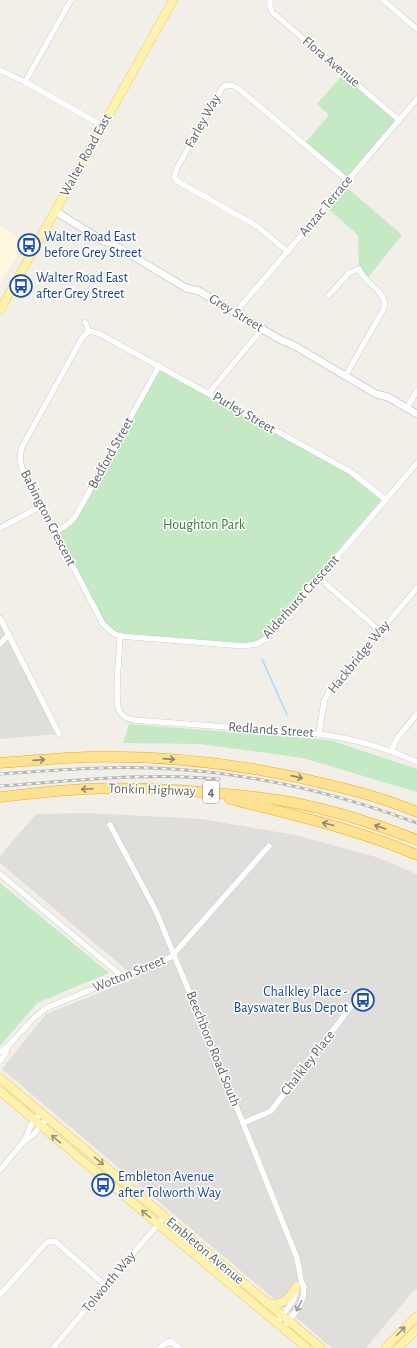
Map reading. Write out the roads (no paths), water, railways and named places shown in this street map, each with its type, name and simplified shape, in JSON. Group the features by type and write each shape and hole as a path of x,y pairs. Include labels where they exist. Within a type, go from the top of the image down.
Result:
{"highway":[{"name":"4","path":"0,763 86,757 180,760 268,771 370,795 401,804 417,812"},
{"name":"Tonkin Highway","path":"0,797 57,791 108,788 233,794 291,802 354,819 417,840"},
{"path":"204,792 334,826 374,838 417,855"},
{"path":"370,795 394,797 417,804"}],"main road":[{"name":"Walter Road East","path":"0,310 172,0"},
{"name":"Embleton Avenue","path":"0,1078 286,1318"},
{"name":"Embleton Avenue","path":"0,1091 280,1326"},
{"path":"76,1142 76,1149 86,1164"},
{"path":"231,1273 230,1278 235,1283 240,1293"},
{"path":"267,1303 274,1305 281,1303 287,1299 299,1283"},
{"path":"386,1348 417,1316"},
{"path":"286,1318 322,1348"},
{"path":"280,1326 307,1348"},
{"path":"398,1348 417,1329"}],"street":[{"path":"25,82 71,0"},
{"name":"Flora Avenue","path":"270,0 270,9 272,12 399,120"},
{"path":"383,0 417,28"},
{"path":"0,70 25,82 103,126"},
{"name":"Farley Way","path":"288,252 257,226 177,181 174,177 177,168 222,88 226,85 234,86 348,182"},
{"name":"Anzac Terrace","path":"235,313 348,182 417,99"},
{"name":"Grey Street","path":"56,211 99,238 111,243 186,288 199,292 285,342 295,346 346,375 376,394 388,397 417,414"},
{"path":"330,295 349,273 359,269 366,280 382,295 385,302 383,310 346,375"},
{"path":"85,322 89,331"},
{"path":"209,393 262,329"},
{"name":"Purley Street","path":"89,331 98,333 351,472 363,480 386,500"},
{"name":"Babington Crescent","path":"89,331 82,338 22,447 20,459 23,471 103,624 113,633 120,636"},
{"name":"Bedford Street","path":"55,533 75,517 159,366"},
{"path":"407,408 417,391"},
{"name":"Alderhurst Crescent","path":"120,636 244,646 256,644 266,639 417,463"},
{"path":"0,528 41,506"},
{"path":"319,578 380,631"},
{"name":"Hackbridge Way","path":"319,734 324,701 329,692 417,588"},
{"path":"0,618 59,734"},
{"path":"0,644 9,634"},
{"name":"Redlands Street","path":"120,636 117,704 122,715 126,718 134,720 319,734 349,738 391,751 417,762"},
{"path":"391,751 398,737 417,714"},
{"name":"Beechboro Road South","path":"110,825 156,911 243,1123 296,1258 299,1283"},
{"name":"Wotton Street","path":"0,1052 7,1047 36,1016 46,1008 174,955 269,846"},
{"path":"0,874 123,977"},
{"name":"Chalkley Place","path":"243,1123 271,1111 363,991"},
{"name":"Wotton Street","path":"0,1061 6,1053 7,1047"},
{"path":"0,1170 24,1141 33,1135 38,1123 44,1115"},
{"name":"Tolworth Way","path":"54,1348 164,1217"},
{"path":"0,1296 45,1244 50,1241 56,1242 106,1286"},
{"path":"280,1326 286,1318 299,1283"},
{"path":"160,1348 170,1341 179,1348"}],"waterway":[{"path":"262,659 287,715"}],"railway":[{"path":"0,774 113,768 151,768 219,773 253,778 319,792 352,801 417,823"},
{"path":"0,786 164,776 219,779"}],"place":[{"name":"Walter Road East before Grey Street","path":"29,245"},
{"name":"Walter Road East after Grey Street","path":"21,286"},
{"name":"Chalkley Place - Bayswater Bus Depot","path":"363,1000"},
{"name":"Embleton Avenue after Tolworth Way","path":"103,1185"}],"park label":[{"name":"Houghton Park","path":"204,525"}]}
